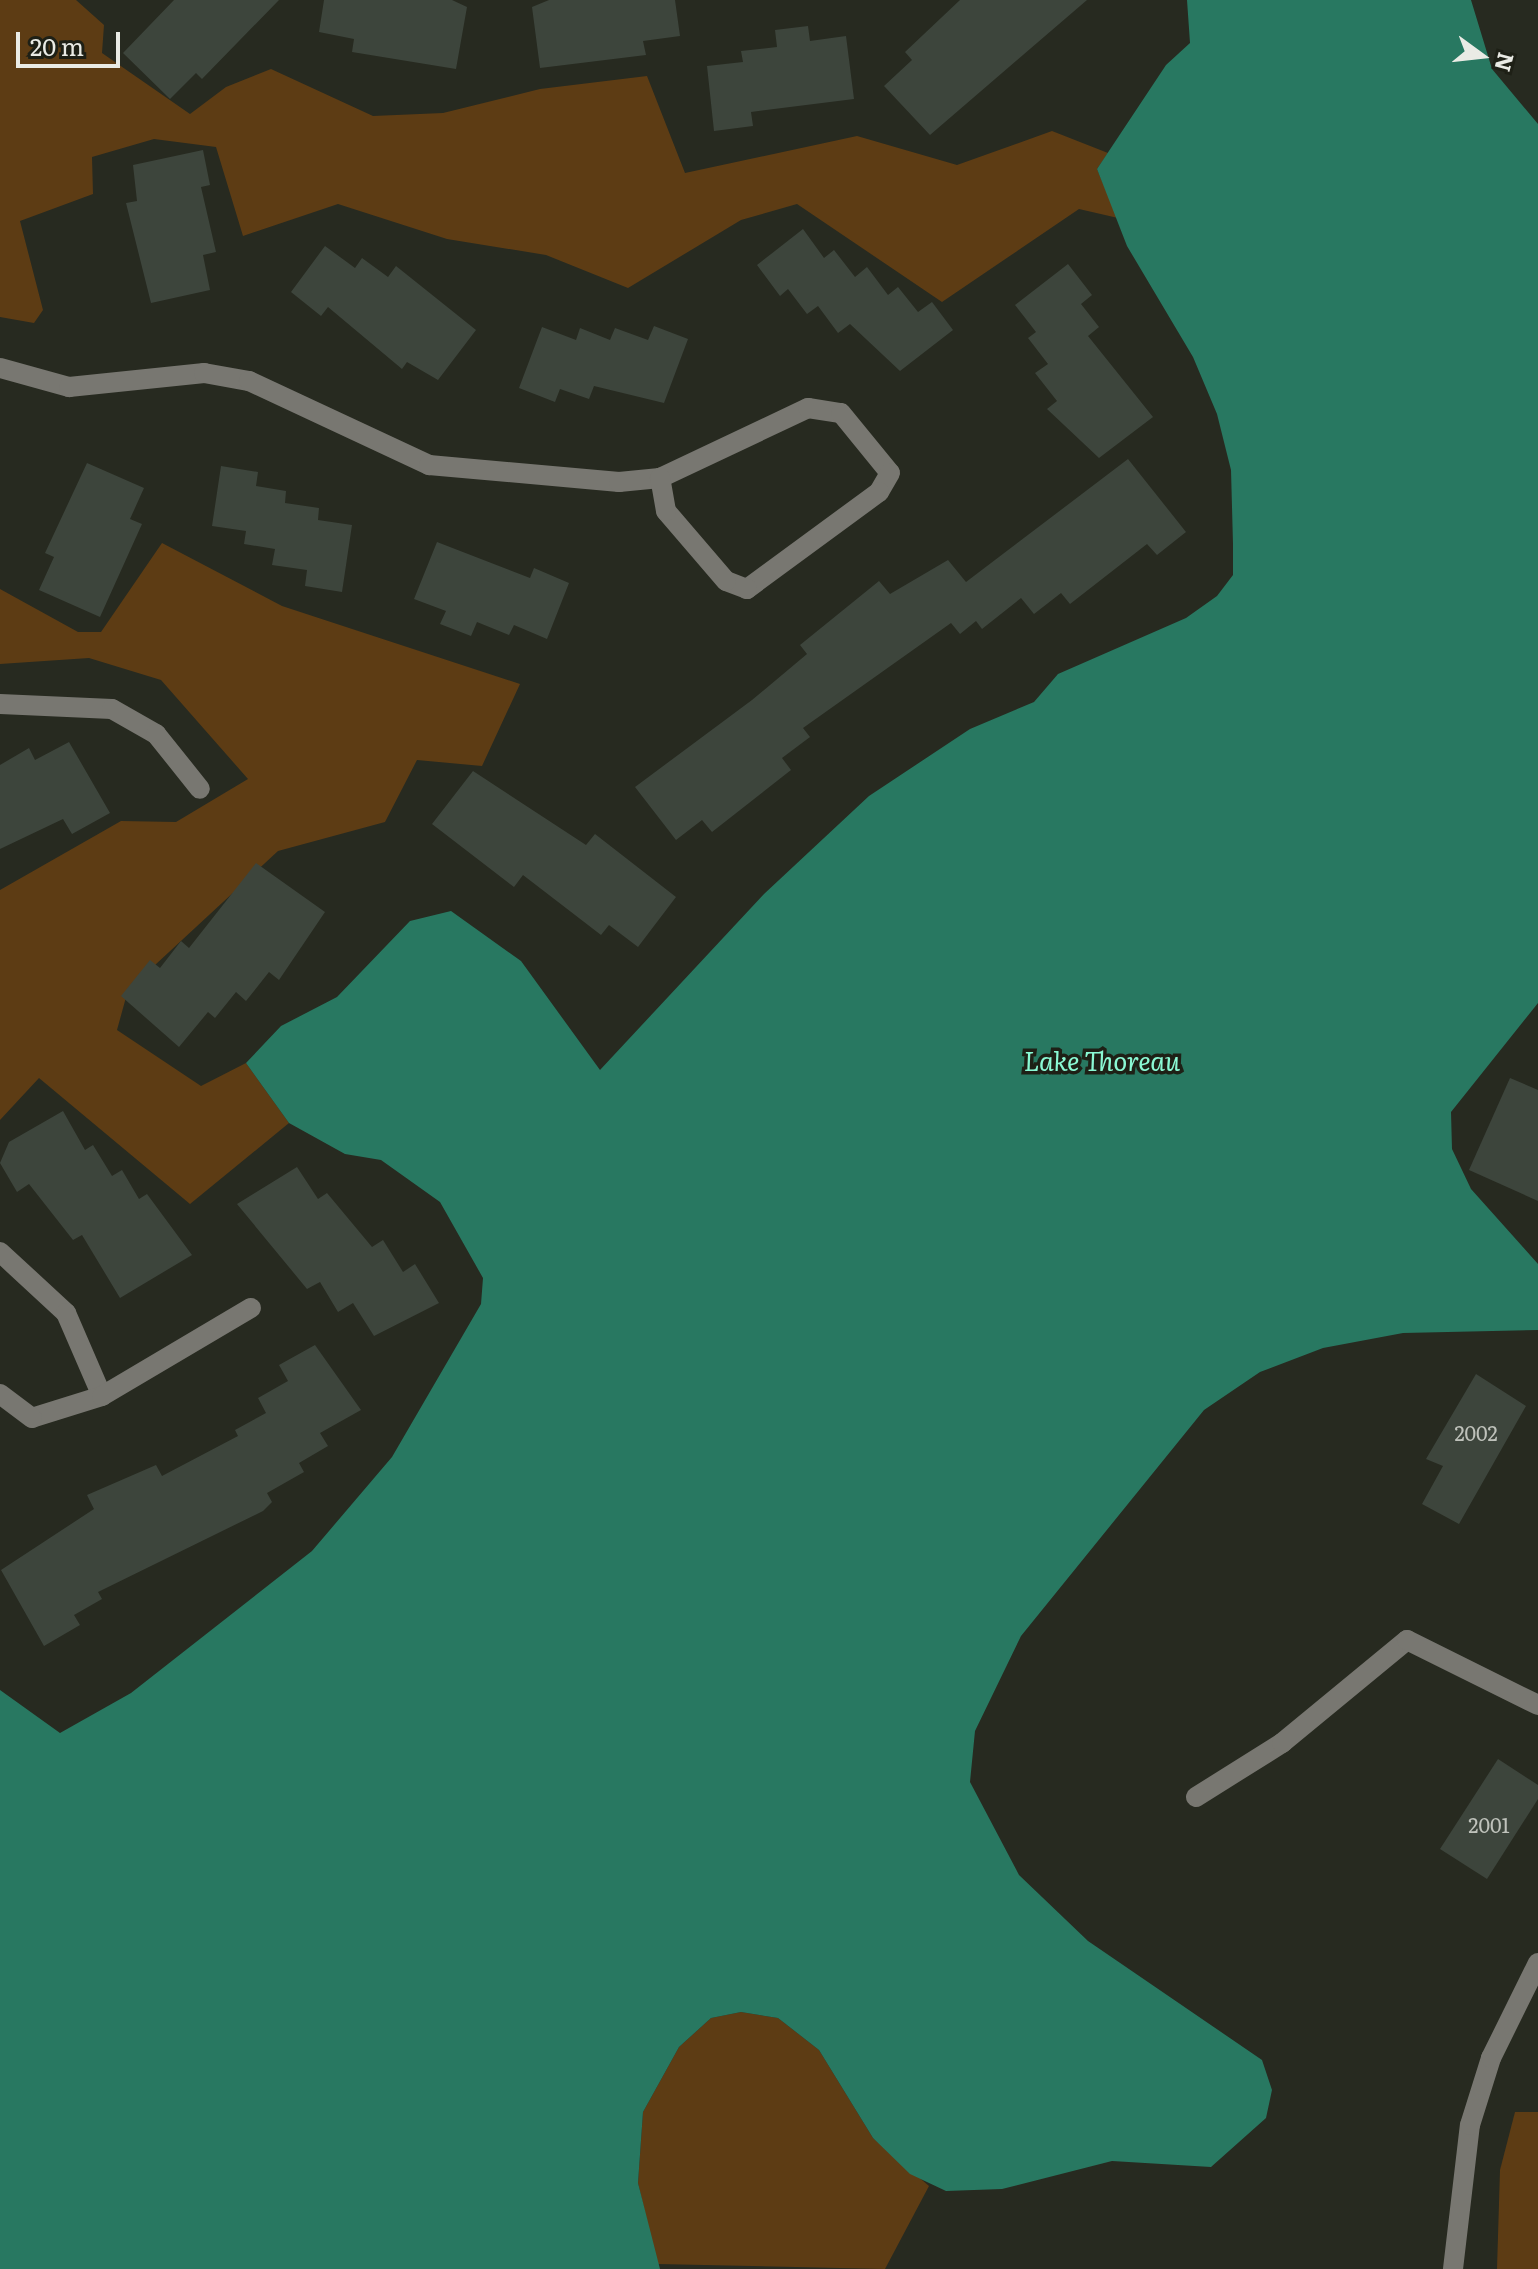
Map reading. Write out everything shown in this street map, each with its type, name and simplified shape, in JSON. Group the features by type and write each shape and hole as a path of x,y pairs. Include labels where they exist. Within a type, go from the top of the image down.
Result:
{"street":[{"path":"0,368 69,387 204,373 292,397 429,465 619,482 660,478 808,408 841,413 890,473 879,492 747,589 726,581 666,511 660,478"},
{"path":"0,704 112,709 156,734 200,789"},
{"path":"0,1252 66,1313 102,1396"},
{"path":"0,1394 32,1418 102,1396 251,1308"},
{"path":"1196,1797 1282,1743 1407,1640 1538,1705"},
{"path":"1453,2269 1470,2125 1491,2058 1538,1963"}],"shaded area":[{"path":"0,0 76,0 104,25 102,53 190,114 226,87 271,69 373,116 443,113 540,89 647,76 685,173 857,136 957,165 1052,131 1108,153 1097,169 1118,218 1079,209 942,302 797,204 741,220 628,288 546,255 447,239 338,204 243,236 216,147 154,139 92,157 93,194 20,221 43,310 34,323 0,317"},
{"path":"162,543 282,606 520,684 482,766 417,760 385,822 278,851 128,990 117,1030 201,1086 246,1063 289,1123 190,1204 39,1078 0,1120 0,890 121,821 176,822 248,779 161,680 89,658 0,664 0,589 78,632 101,632"},
{"path":"741,2012 778,2018 819,2050 873,2138 929,2186 885,2269 657,2264 638,2183 643,2112 679,2047 711,2018"},
{"path":"1515,2112 1538,2112 1538,2269 1497,2269 1500,2170"}],"water":[{"name":"Lake Thoreau","path":"1187,0 1471,0 1492,69 1538,124 1538,1003 1451,1112 1452,1149 1471,1189 1538,1264 1538,1330 1403,1333 1323,1348 1260,1372 1204,1410 1021,1636 975,1731 970,1782 1019,1875 1088,1941 1262,2060 1272,2090 1266,2118 1211,2167 1112,2161 1002,2189 946,2191 910,2174 873,2138 819,2050 778,2018 741,2012 711,2018 679,2047 643,2112 638,2183 660,2269 0,2269 0,1690 60,1733 131,1693 312,1551 392,1457 481,1304 483,1278 440,1202 381,1160 345,1154 289,1123 246,1063 281,1026 337,997 410,921 451,911 521,961 600,1070 764,894 869,796 970,729 1034,702 1058,674 1186,618 1217,596 1233,575 1233,544 1231,470 1217,414 1193,357 1127,246 1097,169 1166,65 1190,43"}],"building":[{"path":"174,0 279,0 202,79 196,73 170,99 123,53"},
{"path":"324,0 452,0 467,7 456,69 352,52 354,39 319,32"},
{"path":"549,0 675,0 680,36 643,41 646,55 540,68 532,7"},
{"path":"960,0 1087,0 930,135 884,86 912,60 905,52"},
{"path":"808,26 810,41 846,36 854,99 751,112 753,126 714,131 707,66 743,62 741,51 777,47 775,30"},
{"path":"203,150 210,185 201,187 216,252 203,255 210,290 151,303 126,203 137,201 133,165"},
{"path":"803,229 824,258 834,250 855,277 867,267 888,295 898,287 918,312 932,302 953,330 900,371 850,324 838,333 818,306 807,314 788,289 780,296 757,265"},
{"path":"325,246 355,268 362,258 388,277 396,266 476,330 438,380 407,362 402,369 328,307 321,316 291,292"},
{"path":"1068,264 1092,295 1081,304 1099,327 1088,336 1153,417 1099,458 1047,409 1057,401 1035,373 1048,364 1028,338 1036,332 1015,305"},
{"path":"654,326 688,339 664,403 594,386 589,399 560,389 555,402 519,388 542,327 576,340 580,328 610,340 615,328 648,340"},
{"path":"1128,459 1186,532 1157,555 1147,544 1070,604 1061,593 1034,614 1021,598 982,629 976,621 960,634 951,623 803,728 810,737 782,758 791,770 712,832 702,820 676,840 635,787 752,700 807,654 800,645 879,581 890,594 948,560 966,582"},
{"path":"87,463 144,488 130,519 142,524 100,617 39,590 54,557 45,553"},
{"path":"221,466 258,472 256,486 286,491 285,503 319,508 318,520 352,525 342,592 305,586 307,570 272,565 275,549 244,544 246,531 212,526"},
{"path":"437,542 530,578 534,568 569,583 547,639 514,625 509,635 477,622 471,636 440,624 446,611 414,599"},
{"path":"69,742 110,813 72,834 63,819 0,849 0,765 29,748 35,760"},
{"path":"473,771 586,845 595,834 676,897 638,947 609,925 601,935 523,875 514,887 432,824"},
{"path":"256,863 325,912 279,980 269,972 246,1001 236,992 215,1018 208,1012 179,1047 121,996 150,960 160,968 181,941 189,948"},
{"path":"1510,1078 1538,1090 1538,1201 1469,1170"},
{"path":"63,1111 85,1150 93,1145 112,1176 122,1170 139,1199 147,1194 192,1255 120,1298 82,1235 73,1240 29,1184 17,1192 0,1163 9,1142"},
{"path":"297,1167 318,1199 327,1193 372,1247 383,1240 403,1272 415,1264 439,1303 374,1336 353,1303 338,1312 320,1282 307,1289 237,1204"},
{"path":"315,1345 361,1410 320,1433 328,1446 299,1463 304,1472 267,1493 272,1502 263,1511 98,1592 102,1599 74,1615 80,1625 44,1646 1,1570 94,1509 87,1495 156,1465 162,1476 238,1436 235,1430 266,1413 258,1398 288,1381 279,1365"},
{"path":"1476,1374 1526,1406 1459,1524 1422,1504 1443,1466 1426,1459"},
{"path":"1498,1759 1538,1785 1538,1799 1487,1879 1440,1849"}]}
